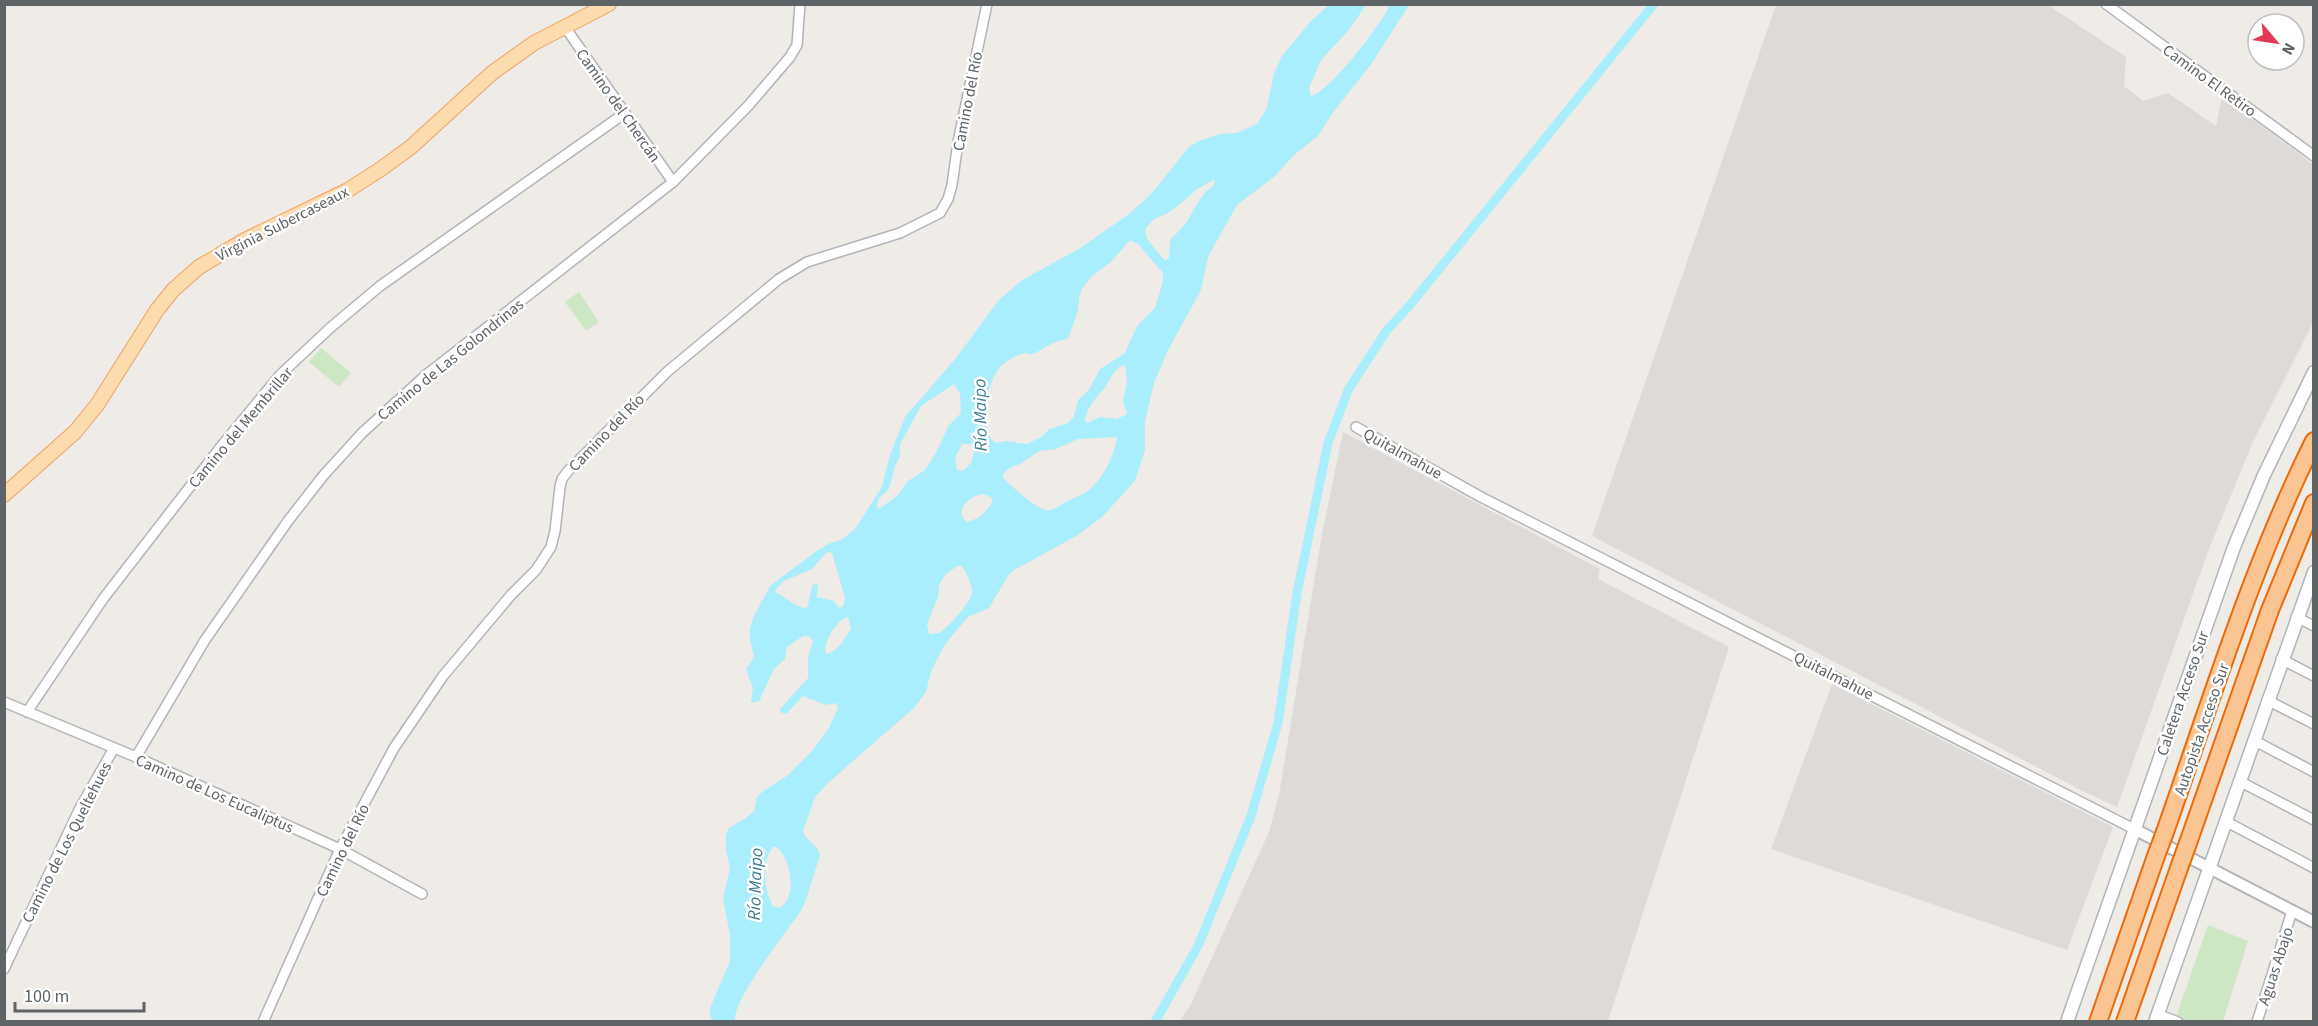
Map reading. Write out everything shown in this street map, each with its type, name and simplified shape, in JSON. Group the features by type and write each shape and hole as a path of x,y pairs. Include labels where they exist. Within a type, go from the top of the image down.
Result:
{"highway":[{"name":"Autopista Acceso Sur","path":"2098,1022 2253,581 2313,441"},
{"name":"Autopista Acceso Sur","path":"2125,1022 2270,610 2313,503"}],"main road":[{"name":"Virginia Subercaseaux","path":"4,495 75,432 97,405 157,310 173,290 199,267 245,240 348,190 381,169 419,140 492,73 534,43 609,4"},
{"name":"Caletera Acceso Sur","path":"2067,1022 2238,536 2268,465 2313,372"},
{"path":"2156,1018 2313,572"}],"street":[{"name":"Camino de Las Golondrinas","path":"136,757 205,640 247,579 288,521 362,433 426,375 673,182 748,106 790,57 797,45 800,4"},
{"name":"Camino del Río","path":"263,1022 340,849 394,748 417,712 470,645 536,570 551,547 560,487 568,471 668,371 779,279 807,262 900,233 940,213 948,200 952,185 958,142 987,4"},
{"name":"Camino El Retiro","path":"2106,4 2313,156"},
{"name":"Camino del Chercán","path":"565,27 673,182"},
{"name":"Camino del Membrillar","path":"27,712 103,599 223,444 280,375 330,328 380,286 625,113"},
{"name":"Quitalmahue","path":"1356,427 1481,497 2313,922"},
{"path":"2296,617 2313,626"},
{"path":"2281,659 2313,676"},
{"path":"2267,700 2313,724"},
{"name":"Camino de Los Eucaliptus","path":"4,702 136,757 340,849 422,894"},
{"path":"2253,740 2313,772"},
{"name":"Camino de Los Queltehues","path":"4,969 74,820 114,748"},
{"path":"2239,781 2313,820"},
{"path":"2225,821 2313,868"},
{"name":"Aguas Abajo","path":"2257,1022 2292,911"},
{"path":"2156,1018 2178,1022"}],"shaded area":[{"path":"1776,5 2048,5 2126,57 2124,86 2143,101 2168,93 2216,126 2222,97 2313,164 2313,323 2252,444 2209,549 2117,807 1592,536"},
{"path":"1343,432 1600,569 1598,579 1729,647 1608,1021 1180,1021 1191,1004 1269,832 1279,795 1322,534"},
{"path":"1832,684 2113,827 2067,950 1771,849"}],"green space":[{"path":"579,292 599,322 586,331 565,302"},
{"path":"321,348 351,373 339,387 309,362"},
{"path":"2208,925 2248,941 2223,1021 2188,1021 2176,1017"}],"water":[{"name":"Río Maipo","path":"1329,5 1366,5 1348,31 1321,60 1309,88 1311,96 1320,92 1342,70 1366,41 1390,5 1409,5 1372,63 1331,115 1319,135 1293,156 1275,176 1237,205 1208,257 1201,290 1167,352 1154,383 1145,421 1145,450 1135,481 1102,517 1078,535 1014,570 989,608 968,617 945,644 931,671 926,692 914,708 815,797 803,831 820,855 806,900 742,998 736,1011 735,1021 713,1021 710,1008 730,961 730,935 723,899 730,868 726,850 726,835 729,828 754,811 757,797 762,792 787,776 812,751 829,728 838,707 836,703 826,705 803,696 786,714 780,712 780,709 808,678 808,657 813,641 809,636 803,636 787,647 785,659 774,669 759,701 753,703 751,701 753,688 746,669 754,657 750,629 753,618 770,586 818,550 841,540 855,529 882,487 890,455 905,417 956,358 998,301 1022,280 1079,249 1129,214 1151,194 1189,147 1199,141 1220,134 1237,133 1257,124 1267,108 1274,73 1282,56 1311,21","holes":["1215,179 1214,185 1201,197 1186,223 1170,240 1169,258 1165,261 1147,239 1145,229 1154,219 1168,213 1197,189","1130,240 1138,244 1163,273 1155,308 1138,325 1124,354 1100,369 1088,391 1078,400 1074,416 1068,423 1050,429 1027,444 1006,441 996,443 986,428 985,417 988,393 996,373 1003,364 1016,356 1026,353 1033,354 1054,343 1068,339 1078,311 1082,289 1091,277 1112,261","1125,365 1127,382 1123,401 1127,414 1117,419 1100,417 1087,423 1085,419 1090,406 1117,369","954,384 960,394 961,413 949,425 925,470 908,481 897,496 879,509 877,508 878,499 889,489 900,456 900,444 921,406","1117,437 1111,459 1094,485 1083,494 1051,510 1037,506 1003,478 1003,473 1039,451 1056,449 1078,439","962,444 971,444 974,452 971,463 963,471 957,470 955,458","983,494 991,497 993,501 982,514 967,522 961,513 969,500","827,552 832,553 845,598 843,606 839,608 834,601 817,597 818,585 815,584 812,586 807,609 796,605 776,592 775,590 784,581 812,569","957,566 962,566 971,586 971,597 947,626 939,633 929,634 927,624 938,597 939,585 945,575","848,617 851,628 847,636 838,648 826,654 826,643 835,627","773,847 776,847 789,868 791,886 789,895 780,908 773,906 770,900 765,876 767,860"]}],"waterway":[{"path":"1155,1022 1198,946 1251,816 1278,723 1297,593 1328,443 1348,390 1387,330 1410,305 1654,4"}]}
